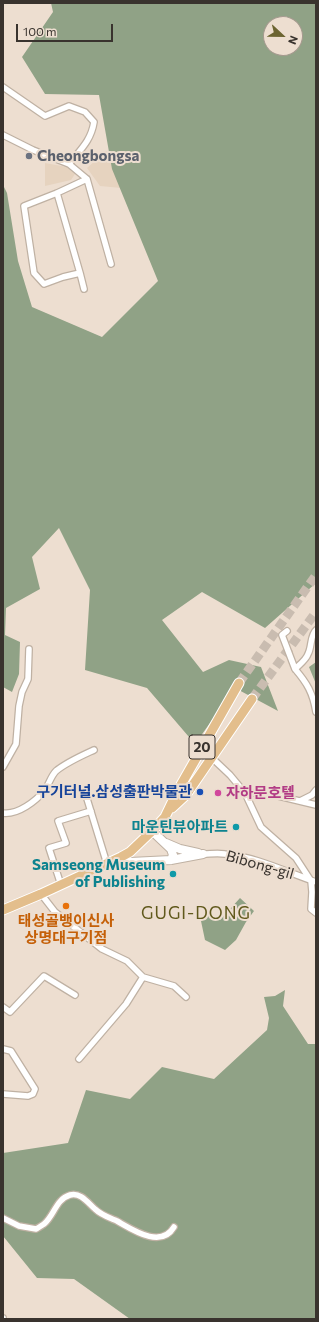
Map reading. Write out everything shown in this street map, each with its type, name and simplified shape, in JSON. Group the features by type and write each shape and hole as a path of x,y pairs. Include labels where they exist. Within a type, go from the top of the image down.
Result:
{"main road":[{"name":"20","path":"168,812 178,790 239,683"},
{"name":"20","path":"3,910 107,864 130,852 186,795 252,699"},
{"path":"152,831 166,843 173,852 171,860"},
{"path":"166,843 180,849 203,854"},
{"path":"107,864 171,860 203,854"}],"street":[{"path":"3,87 45,116 69,106 85,112 94,122 92,133 68,164"},
{"path":"3,135 33,150 68,164 87,179 111,264"},
{"path":"80,273 44,284 34,273 24,206 58,193 87,179"},
{"path":"58,193 84,289"},
{"path":"287,630 282,635 295,669 305,681 314,699 316,712"},
{"path":"295,669 307,657 314,632 316,630"},
{"path":"3,767 16,744 19,706 22,692 28,679 29,650"},
{"path":"3,813 10,814 20,811 45,790 55,772 80,756 94,750"},
{"path":"212,758 230,775 245,793 261,828 296,858 313,881 314,893 311,909 316,913"},
{"path":"84,789 107,864"},
{"path":"300,801 312,795 316,790"},
{"path":"245,793 266,793 316,806"},
{"path":"61,885 49,848 66,843 58,821 91,811"},
{"name":"Bibong-gil","path":"203,854 225,854 249,858 278,867 313,881"},
{"path":"41,894 55,912 102,948 127,961 143,977 174,986 186,997"},
{"path":"3,1007 10,1012 44,976 76,995"},
{"path":"79,1059 126,1004 143,977"},
{"path":"3,1049 11,1051 35,1089 33,1094 28,1096 3,1094"},
{"path":"3,1218 20,1226 36,1230 44,1224 62,1199 71,1195 79,1195 96,1210 140,1234 155,1238 171,1233 174,1227"}],"shaded area":[{"path":"106,151 118,159 132,189 100,186 87,168"},
{"path":"45,163 67,167 75,174 71,180 45,186"}],"green space":[{"path":"51,3 316,3 316,583 265,628 202,592 162,620 203,672 229,660 261,667 278,711 235,688 195,744 147,688 85,670 90,590 59,528 32,557 40,589 6,608 5,635 20,642 19,674 12,692 3,687 3,185 7,193 18,261 32,307 102,337 158,281 112,169 99,95 45,94 22,57 53,12"},
{"path":"316,662 316,684 309,667"},
{"path":"240,898 254,911 236,940 225,950 205,940 201,921 211,914 220,920"},
{"path":"285,990 283,1006 308,1044 316,1044 316,1319 130,1319 74,1279 37,1278 3,1236 3,1153 68,1143 86,1090 130,1099 162,1067 214,1079 267,1030 269,1018 264,997 275,996"}],"tunnel":[{"path":"239,683 316,575"},
{"path":"252,699 316,612"}],"place":[{"name":"Cheongbongsa","path":"29,156"},
{"name":"구기터널.삼성출판박물관","path":"200,792"},
{"name":"자하문호텔","path":"218,793"},
{"name":"마운틴뷰아파트","path":"236,827"},
{"name":"Samseong Museum of Publishing","path":"173,874"},
{"name":"태성골뱅이신사 상명대구기점","path":"66,906"}],"district":[{"name":"GUGI-DONG","path":"196,913"}]}
